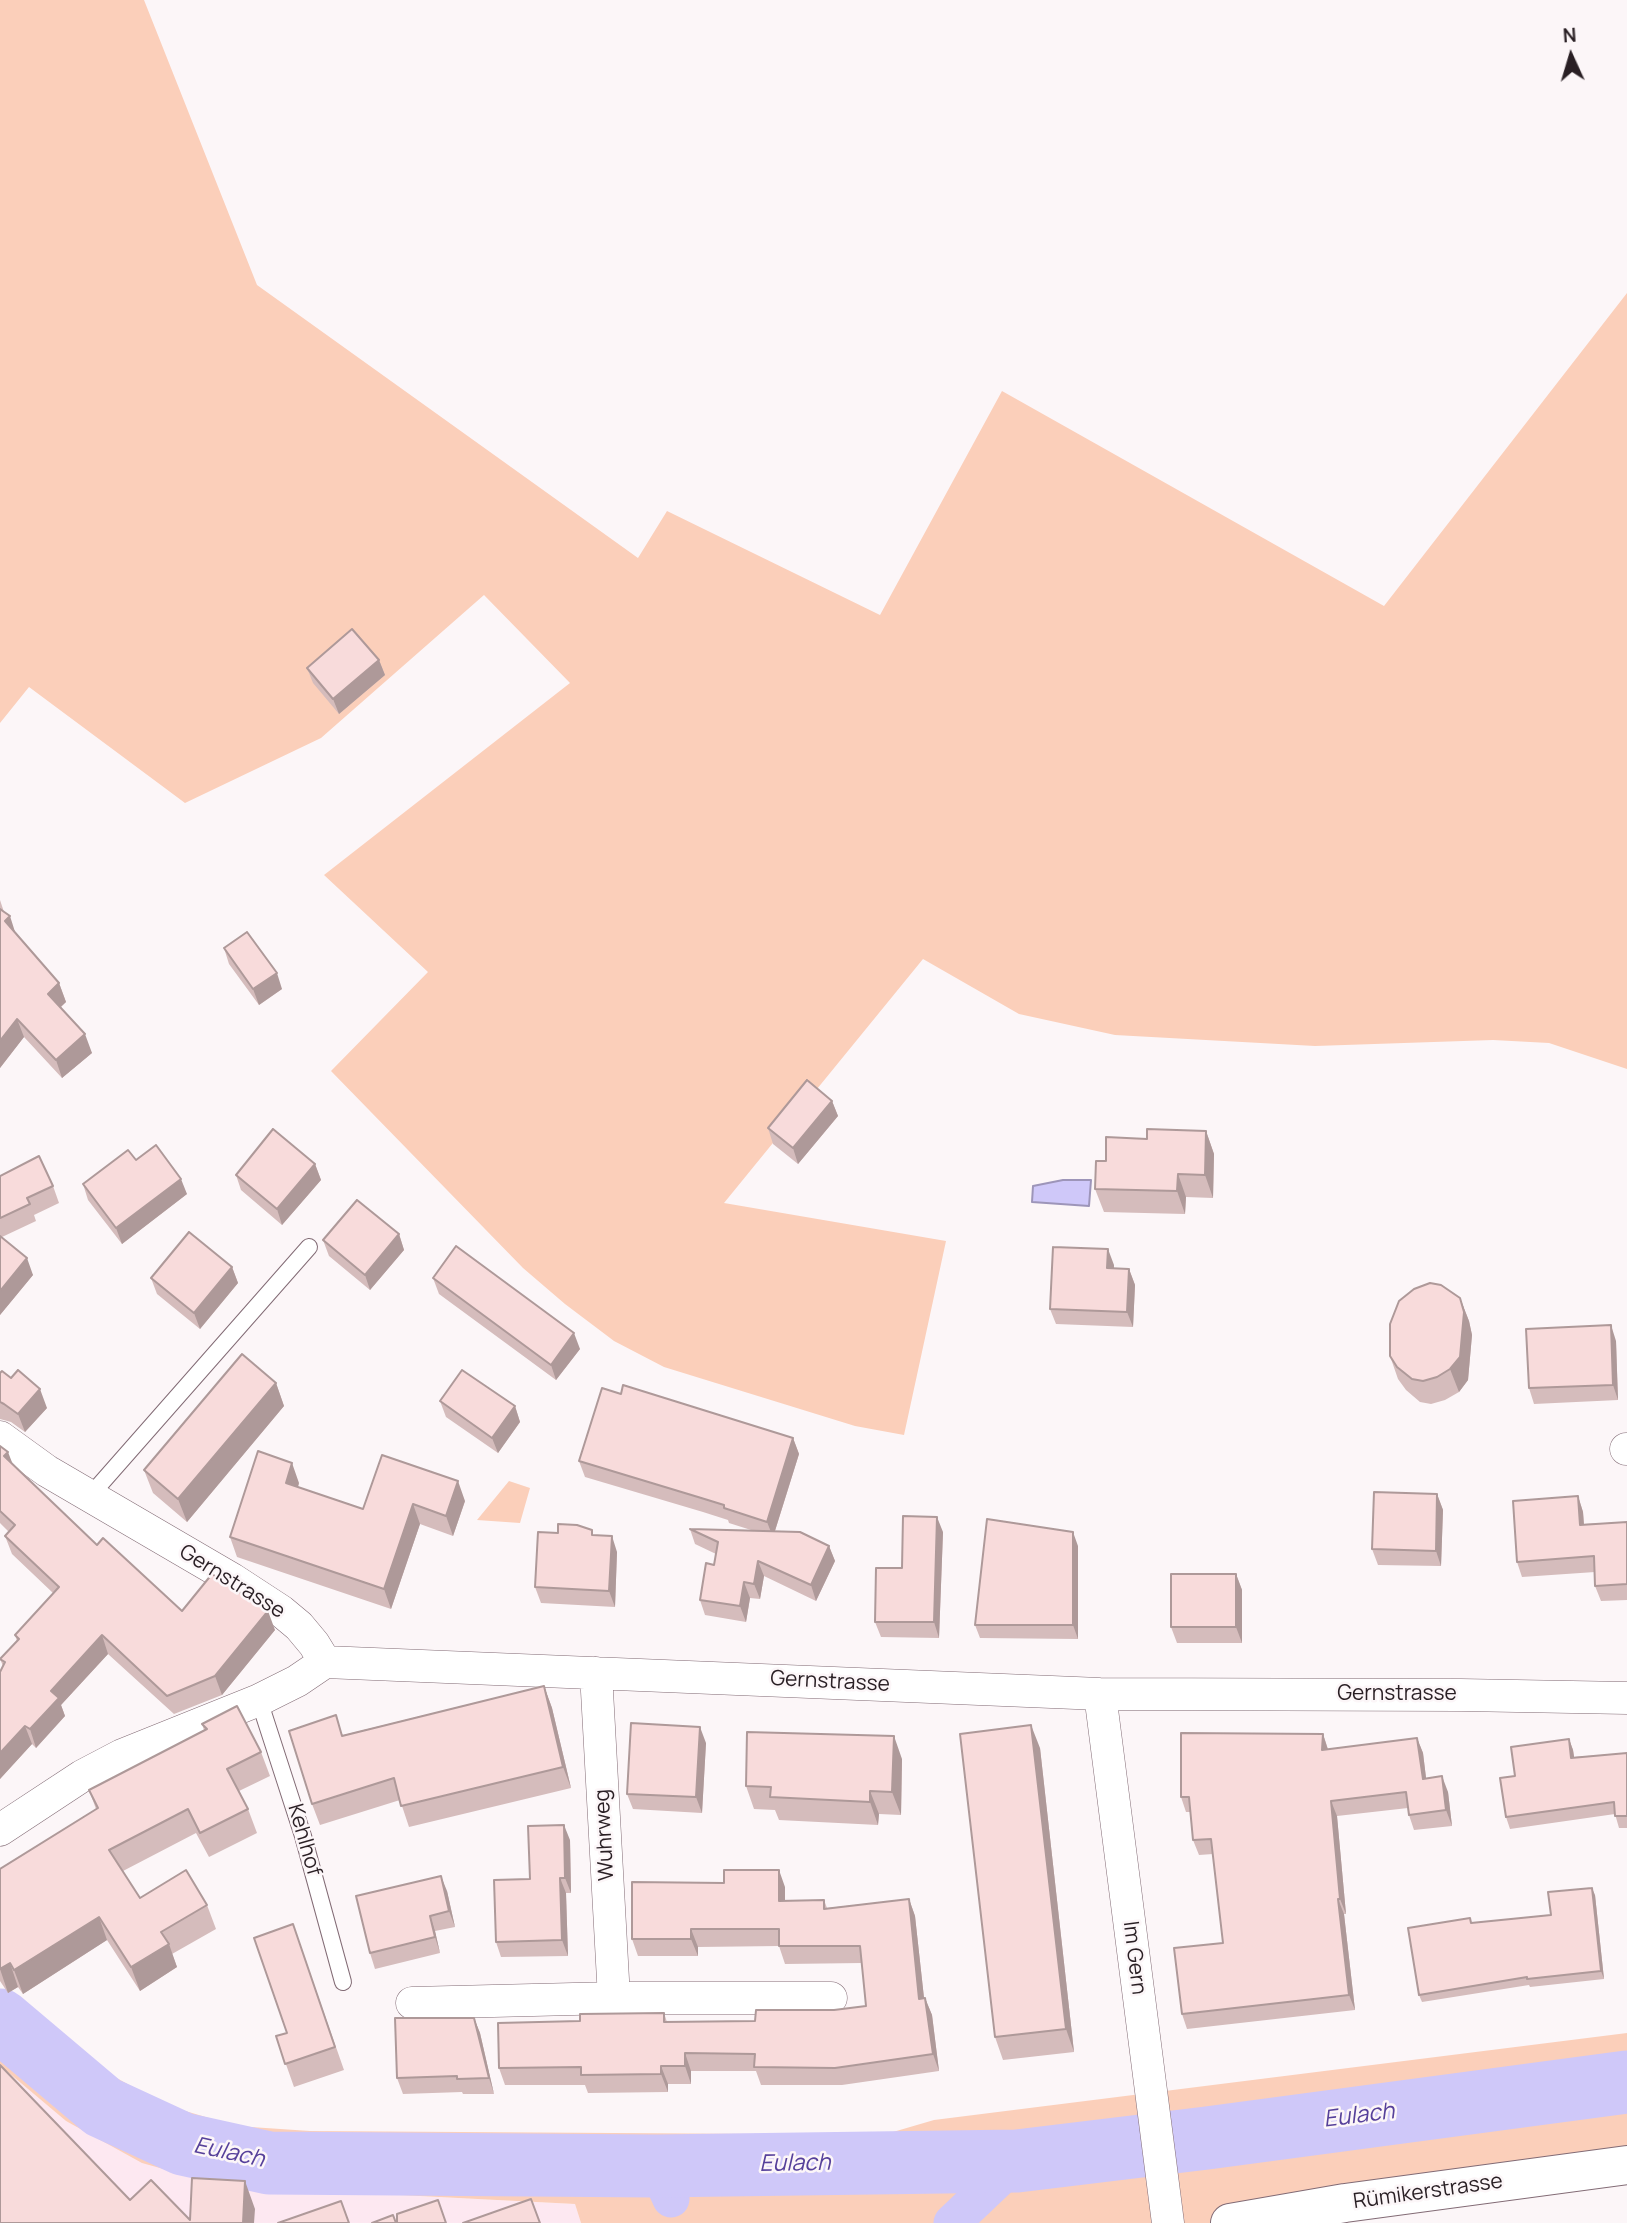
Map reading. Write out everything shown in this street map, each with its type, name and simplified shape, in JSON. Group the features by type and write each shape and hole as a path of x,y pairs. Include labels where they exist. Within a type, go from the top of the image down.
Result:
{"main road":[{"name":"Rümikerstrasse","path":"1230,2223 1345,2203 1627,2165"}],"street":[{"name":"Gernstrasse","path":"0,1437 47,1472 232,1579 281,1611 299,1626 325,1662 1100,1694 1627,1698"},
{"path":"0,1830 82,1776 122,1755 259,1700 297,1681 325,1662"},
{"name":"Wuhrweg","path":"596,1673 614,1998"},
{"name":"Im Gern","path":"1100,1694 1168,2223"},
{"path":"412,2003 614,1998 831,1998"}],"lane":[{"path":"89,1497 309,1247"},
{"name":"Kehlhof","path":"259,1700 303,1836 343,1982"}],"shaded area":[{"path":"0,0 144,0 257,285 638,558 667,511 880,615 1002,391 1384,606 1627,293 1627,1069 1549,1043 1493,1040 1315,1046 1115,1035 1019,1014 923,959 724,1203 946,1241 904,1435 855,1426 664,1367 614,1341 523,1268 331,1071 428,972 324,875 570,683 484,595 321,738 185,803 29,687 0,723"},
{"path":"1063,1180 1091,1180 1089,1206 1032,1202 1033,1186"},
{"path":"509,1481 530,1488 520,1523 477,1520"},
{"path":"0,1992 97,2067 165,2105 236,2126 310,2131 765,2134 893,2132 934,2120 1627,2033 1627,2165 1230,2223 581,2223 575,2204 224,2186 142,2163 66,2121 3,2068 0,2065"},
{"path":"3,2068 66,2121 223,2186 575,2204 581,2223 0,2223 0,2071"}],"building":[{"path":"352,629 379,660 333,699 307,668"},
{"path":"0,909 10,916 5,921 59,983 48,994 85,1034 56,1060 17,1019 0,1041"},
{"path":"247,932 277,973 253,989 224,948"},
{"path":"807,1080 832,1101 793,1148 768,1128"},
{"path":"273,1129 315,1164 277,1209 236,1175"},
{"path":"1147,1129 1206,1131 1205,1175 1178,1174 1177,1191 1095,1189 1096,1161 1106,1161 1106,1137 1147,1139"},
{"path":"156,1145 181,1179 116,1228 83,1184 128,1150 136,1160"},
{"path":"39,1156 53,1186 27,1198 30,1204 0,1218 0,1176"},
{"path":"357,1200 399,1234 365,1275 323,1240"},
{"path":"189,1232 232,1267 194,1313 151,1278"},
{"path":"0,1236 27,1258 0,1291"},
{"path":"456,1246 574,1333 551,1365 433,1278"},
{"path":"1053,1247 1108,1249 1107,1268 1129,1269 1127,1312 1050,1309"},
{"path":"1430,1283 1441,1285 1460,1298 1464,1312 1460,1357 1450,1369 1423,1381 1412,1379 1397,1367 1390,1356 1390,1324 1399,1301 1414,1289"},
{"path":"1611,1325 1613,1385 1529,1388 1526,1329"},
{"path":"242,1354 276,1383 178,1499 144,1470"},
{"path":"18,1370 40,1389 18,1414 0,1402 0,1373 2,1371 11,1378"},
{"path":"462,1370 515,1406 492,1438 440,1401"},
{"path":"623,1385 793,1438 767,1522 724,1508 724,1505 579,1461 602,1388 621,1394"},
{"path":"0,1446 8,1452 4,1456 97,1545 103,1538 182,1611 212,1574 268,1611 215,1676 167,1696 102,1635 51,1691 59,1698 30,1729 25,1726 0,1753 0,1672 5,1662 0,1659 19,1639 15,1635 59,1587 5,1536 15,1525 0,1511"},
{"path":"258,1451 292,1463 286,1483 363,1509 382,1455 458,1481 446,1516 413,1504 384,1589 230,1537"},
{"path":"1374,1492 1437,1494 1436,1551 1372,1549"},
{"path":"1578,1496 1580,1525 1627,1522 1627,1584 1595,1586 1594,1556 1517,1562 1513,1501"},
{"path":"903,1516 937,1517 934,1622 875,1622 876,1568 902,1568"},
{"path":"987,1519 1073,1532 1073,1625 975,1625"},
{"path":"558,1524 577,1525 592,1530 592,1535 612,1536 609,1591 535,1587 538,1532 558,1533"},
{"path":"690,1529 800,1532 829,1546 811,1585 758,1561 754,1584 744,1582 740,1606 700,1600 706,1563 714,1565 718,1542"},
{"path":"1171,1574 1236,1574 1236,1627 1171,1627"},
{"path":"544,1686 563,1767 401,1806 394,1778 312,1804 289,1731 336,1715 342,1736"},
{"path":"237,1706 261,1752 227,1769 248,1809 200,1833 188,1809 109,1850 140,1898 186,1870 207,1905 161,1932 169,1944 131,1967 99,1917 14,1970 10,1963 0,1969 0,1869 98,1808 89,1790 207,1729 202,1724"},
{"path":"631,1723 700,1727 696,1797 627,1794"},
{"path":"1031,1725 1066,2029 995,2037 960,1734"},
{"path":"747,1732 894,1736 892,1792 870,1791 870,1802 770,1797 771,1787 746,1786"},
{"path":"1181,1733 1323,1734 1322,1750 1417,1738 1423,1779 1442,1776 1446,1810 1409,1815 1406,1792 1331,1801 1349,1995 1182,2014 1174,1948 1223,1943 1211,1839 1193,1840 1189,1797 1181,1797"},
{"path":"1569,1739 1571,1758 1627,1753 1627,1816 1615,1816 1614,1802 1506,1817 1500,1778 1515,1776 1511,1747"},
{"path":"564,1825 565,1878 560,1878 562,1940 496,1942 494,1880 530,1879 528,1826"},
{"path":"724,1870 779,1870 779,1901 824,1900 824,1909 909,1899 919,1999 925,1998 933,2054 835,2068 754,2067 755,2054 685,2053 685,2066 661,2066 661,2074 581,2075 581,2067 499,2068 498,2023 580,2021 580,2014 664,2013 664,2022 755,2021 756,2010 834,2010 866,2006 860,1946 779,1946 779,1929 691,1929 691,1939 632,1939 632,1882 724,1883"},
{"path":"441,1876 449,1911 430,1916 435,1937 370,1953 356,1896"},
{"path":"1592,1888 1601,1971 1527,1977 1419,1995 1408,1928 1470,1918 1471,1923 1551,1915 1548,1892"},
{"path":"293,1924 335,2047 285,2064 276,2036 287,2033 254,1938"},
{"path":"395,2018 474,2018 489,2078 397,2078"},
{"path":"0,2065 130,2200 151,2180 190,2220 192,2178 245,2181 243,2223 0,2223"},
{"path":"531,2199 540,2223 463,2223"},
{"path":"438,2200 446,2223 397,2223 397,2214"},
{"path":"341,2201 349,2223 278,2223"},
{"path":"393,2215 396,2223 372,2223"}],"waterway":[{"name":"Eulach","path":"0,2020 103,2107 183,2144 269,2163 656,2166 1017,2161 1627,2082"},
{"path":"952,2223 1017,2161"},
{"path":"656,2166 671,2199"}]}
